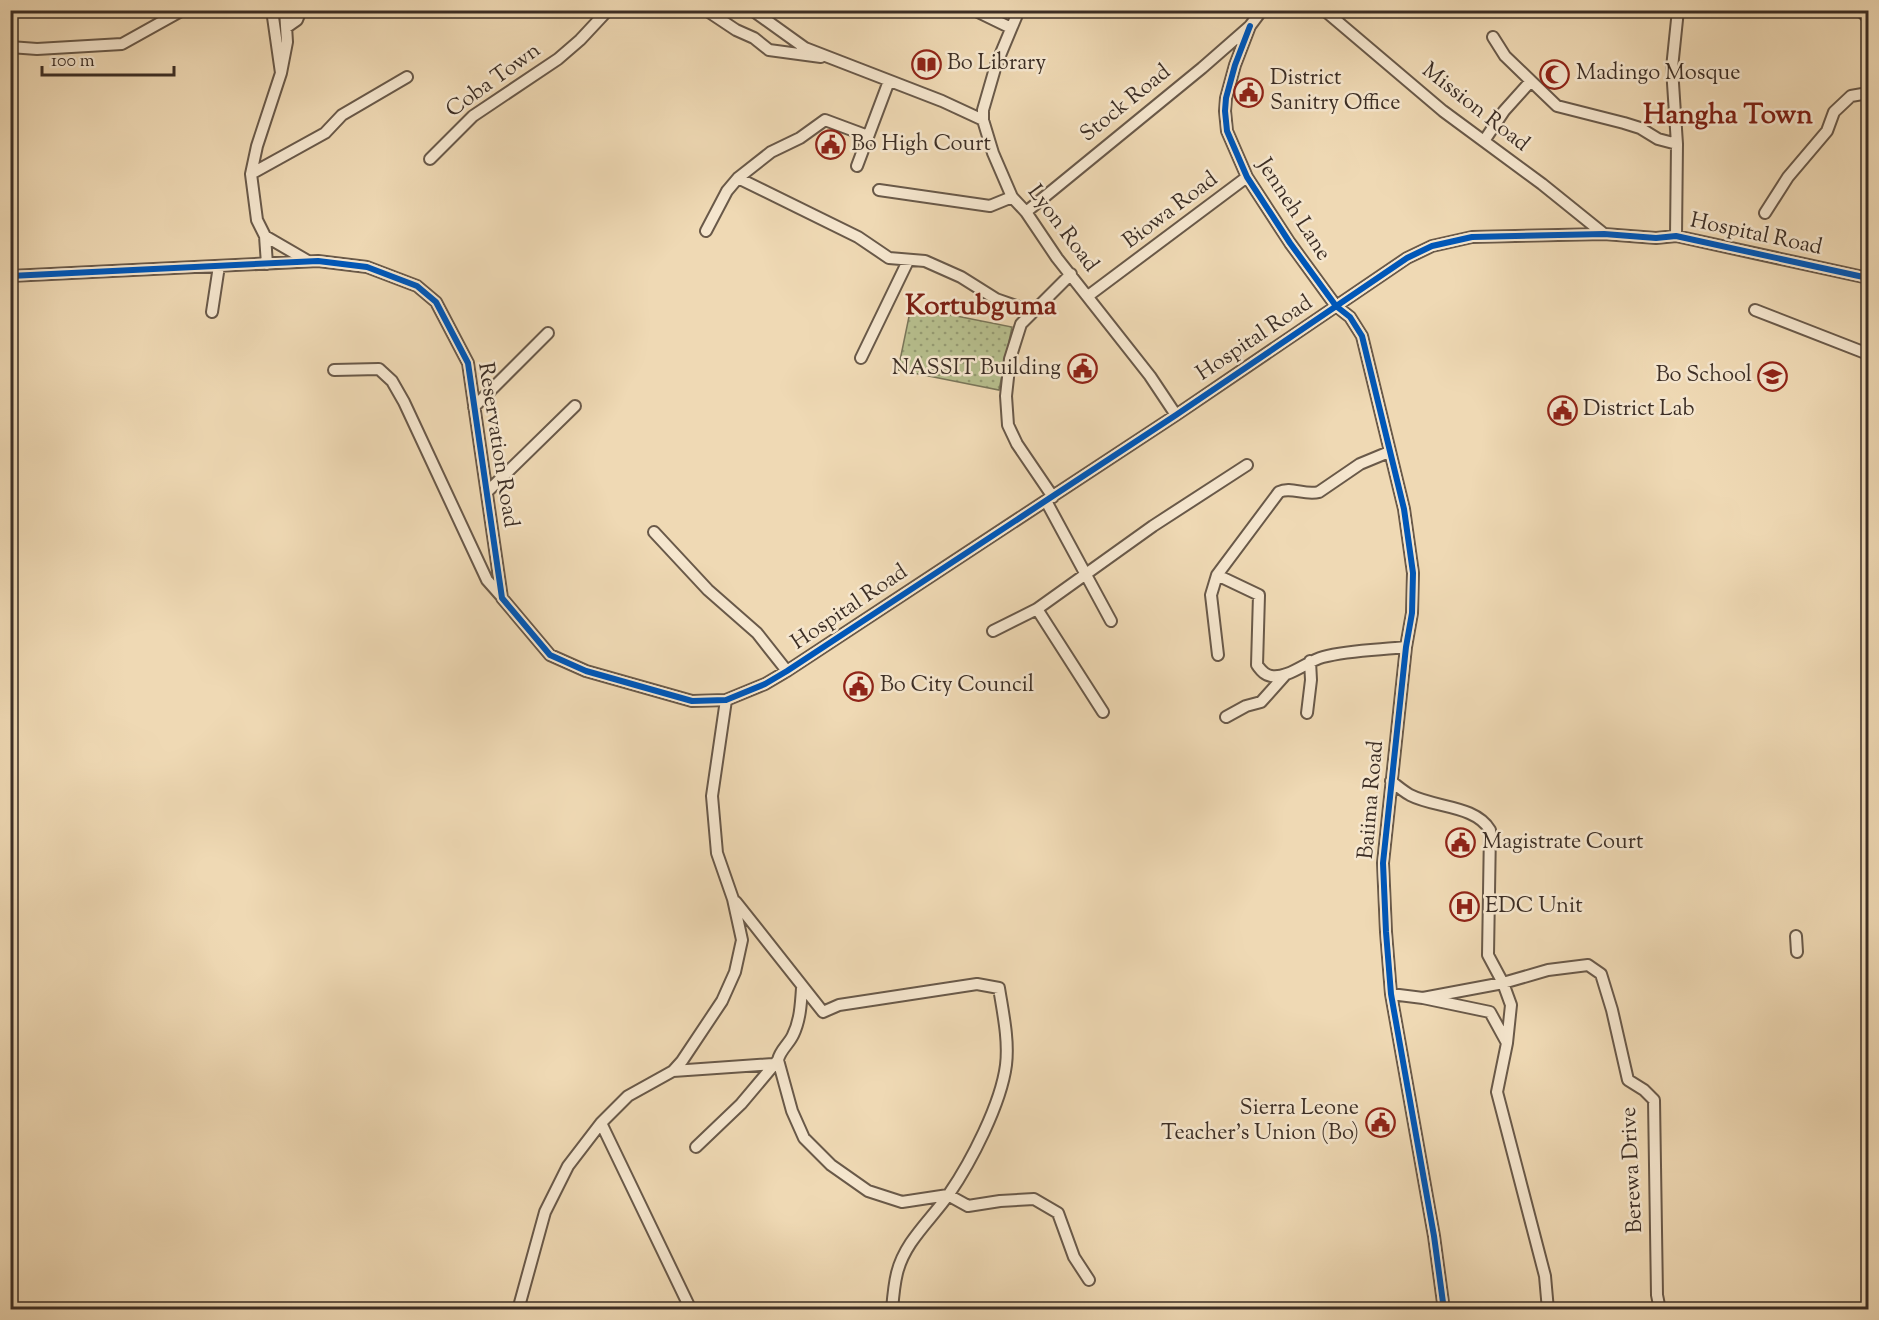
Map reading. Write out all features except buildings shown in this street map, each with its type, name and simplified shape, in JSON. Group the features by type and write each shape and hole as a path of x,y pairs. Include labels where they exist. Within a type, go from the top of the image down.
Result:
{"street":[{"path":"10,47 37,49 122,44 183,10"},
{"path":"272,10 281,72"},
{"path":"267,264 265,236 257,220 251,174 257,146 281,72 287,42 285,10"},
{"path":"287,27 297,20 301,10"},
{"name":"Coba Town","path":"430,159 474,116 558,59 580,40 608,10"},
{"path":"706,10 770,50 793,55 833,58"},
{"path":"752,10 805,48 942,101 983,120"},
{"path":"974,10 1011,28"},
{"name":"Lyon Road","path":"1019,10 996,65 982,110 993,153 1012,197 1026,212 1057,258 1150,376 1176,415"},
{"path":"1250,26 1262,10"},
{"name":"Mission Road","path":"1324,10 1443,111 1542,184 1604,234"},
{"path":"1676,236 1677,144 1672,68 1678,10"},
{"path":"1860,10 1869,18"},
{"name":"Jenneh Lane","path":"1250,26 1235,65 1225,111 1227,130 1247,177 1290,243 1336,306"},
{"name":"Stock Road","path":"1026,212 1250,26"},
{"path":"1493,37 1505,56 1557,106 1640,128 1658,139 1677,144"},
{"path":"251,174 326,133 342,115 407,77"},
{"path":"857,166 889,81"},
{"path":"1484,141 1504,111 1531,81"},
{"path":"1765,213 1788,177 1827,131 1834,112 1851,96 1869,93"},
{"path":"706,231 727,191 738,178 771,152 800,138 825,120 868,136"},
{"name":"Biowa Road","path":"1088,296 1247,177"},
{"path":"738,178 858,237 889,258 925,261 961,277 996,300 1033,312"},
{"path":"879,190 990,206 1012,197"},
{"name":"Hospital Road","path":"726,700 765,684 787,671 1176,415 1407,258 1432,246 1472,237 1604,234 1656,238 1676,236 1869,278"},
{"path":"265,236 308,261"},
{"name":"Reservation Road","path":"10,276 308,261 367,267 417,286 436,302 468,363 502,598"},
{"path":"861,357 908,261"},
{"path":"212,312 219,266"},
{"path":"1071,274 1021,324 1010,359 1005,396 1008,425 1049,499 1111,621"},
{"name":"Baiima Road","path":"1336,306 1350,317 1362,336 1404,509 1413,573 1412,613 1406,647 1383,863 1391,994 1434,1236 1444,1310"},
{"path":"1755,310 1869,354"},
{"path":"474,406 548,333"},
{"path":"334,370 379,369 392,381 487,580 550,655 586,671 692,701 726,700 712,796 717,853 733,899 742,940 735,972 722,1001 682,1061 673,1071 628,1095 601,1123 568,1166 545,1212 518,1310"},
{"path":"487,492 575,406"},
{"path":"1218,655 1211,595 1217,575 1279,492 1285,489 1311,495 1360,464 1389,452"},
{"path":"993,631 1037,609 1153,526 1247,465"},
{"path":"654,532 708,590 757,633 787,671"},
{"path":"1217,575 1259,595 1257,665 1264,674 1273,676 1286,673 1310,661 1325,657 1406,647"},
{"path":"1037,609 1103,712"},
{"path":"1307,713 1311,680 1310,661"},
{"path":"1226,717 1246,706 1261,702 1286,673"},
{"path":"1391,781 1411,795 1473,815 1484,821 1490,830 1488,955 1503,983 1511,1005 1507,1043 1497,1092 1545,1276 1548,1310"},
{"path":"733,899 823,1012 839,1005 977,984 999,988 1006,1043 1006,1064 1002,1087 972,1157 948,1195 910,1243 897,1272 892,1310"},
{"path":"1796,936 1797,952"},
{"name":"Berewa Drive","path":"1424,998 1503,983 1548,970 1588,965 1601,975 1612,1010 1628,1080 1644,1090 1654,1100 1657,1295 1660,1310"},
{"path":"696,1147 741,1104 776,1062 779,1054 793,1036 800,1011 802,988"},
{"path":"1391,994 1424,998 1490,1012 1507,1043"},
{"path":"673,1071 776,1062"},
{"path":"776,1062 792,1112 804,1138 831,1165 868,1191 902,1202 948,1195 968,1206 1034,1199 1058,1213 1074,1257 1089,1280"},
{"path":"601,1123 692,1310"}],"green space":[{"path":"911,307 1012,327 999,390 898,370"}],"cycle path":[{"path":"1250,26 1235,65 1226,98 1227,131 1247,177 1290,243 1336,306 1350,317 1362,336 1404,509 1413,573 1412,613 1406,647 1383,863 1386,932 1391,994 1434,1236 1444,1310"},
{"path":"10,276 318,261 367,267 417,286 436,302 468,363 502,598 550,655 586,671 692,701 726,700 765,684 787,671 1176,415 1407,258 1432,246 1472,237 1604,234 1656,238 1676,236 1868,278"}],"place":[{"name":"Bo Library","path":"926,64"},
{"name":"Madingo Mosque","path":"1555,74"},
{"name":"District Sanitry Office","path":"1249,92"},
{"name":"Bo High Court","path":"830,145"},
{"name":"NASSIT Building","path":"1082,369"},
{"name":"Bo School","path":"1773,376"},
{"name":"District Lab","path":"1562,410"},
{"name":"Bo City Council","path":"859,686"},
{"name":"Magistrate Court","path":"1461,843"},
{"name":"EDC Unit","path":"1464,907"},
{"name":"Sierra Leone Teacher's Union (Bo)","path":"1380,1122"}],"district":[{"name":"Hangha Town","path":"1728,116"},
{"name":"Kortubguma","path":"981,307"}]}
